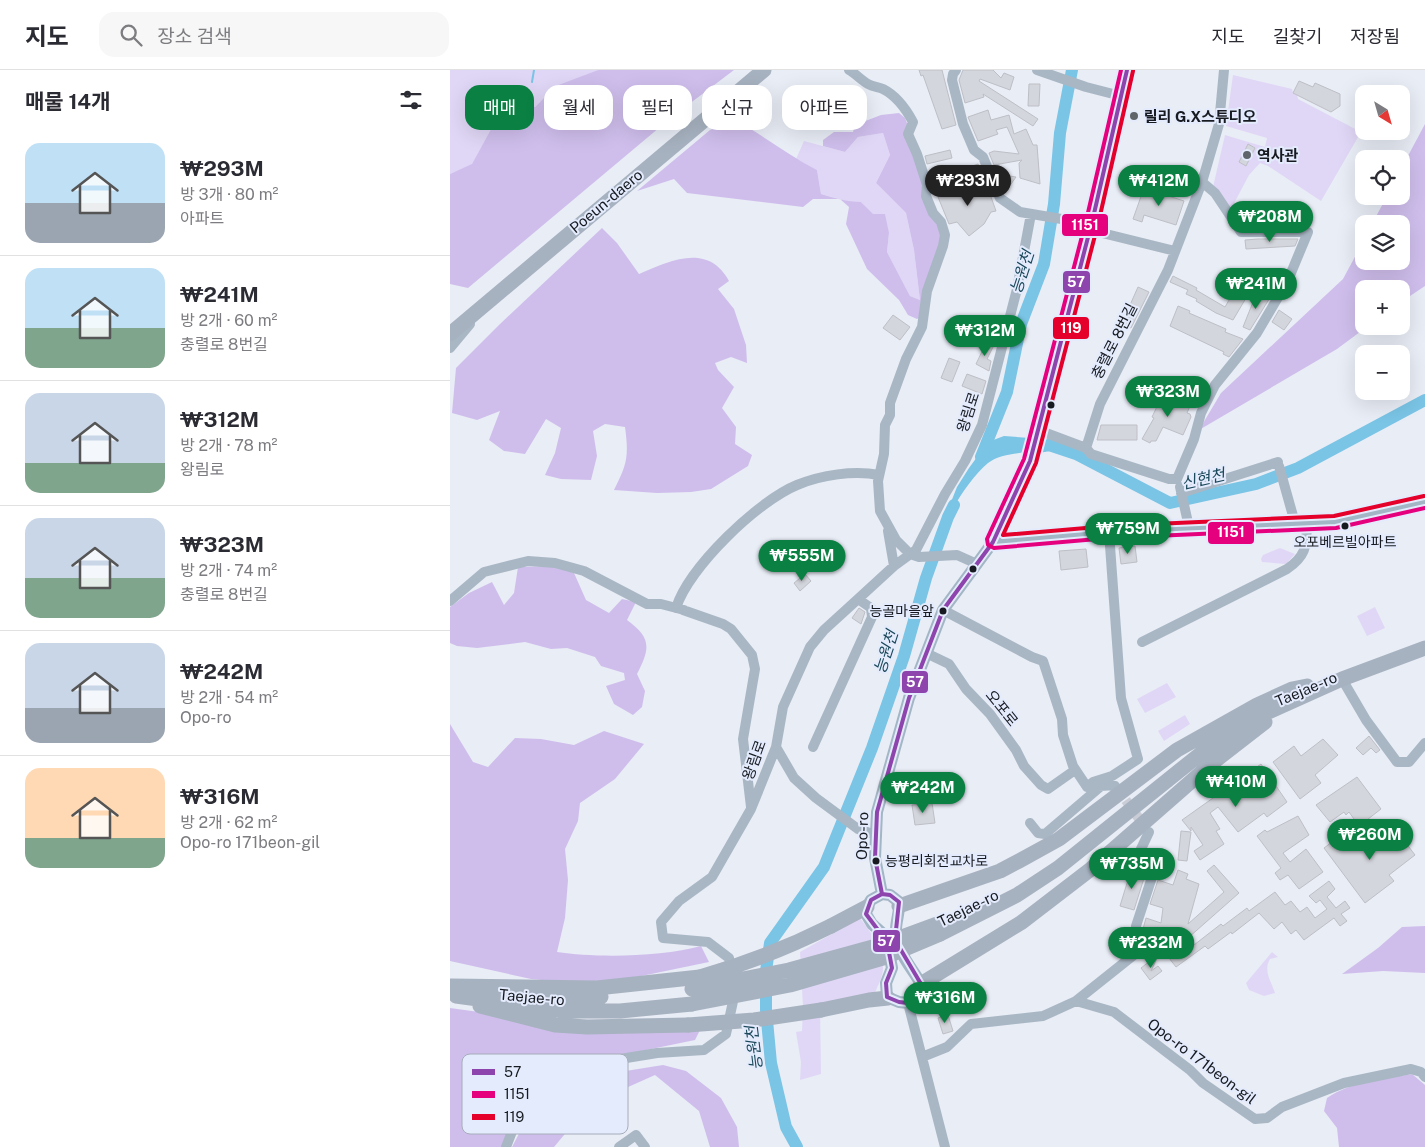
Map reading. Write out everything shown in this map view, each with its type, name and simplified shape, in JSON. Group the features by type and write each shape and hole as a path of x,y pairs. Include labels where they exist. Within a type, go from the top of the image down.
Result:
{"highway":[{"name":"Poeun-daero","path":"450,323 632,166 749,70"},
{"name":"Poeun-daero","path":"450,334 764,70"},
{"name":"Taejae-ro","path":"450,997 470,996 565,1011 620,1011 695,990 790,985 883,958 938,929 1017,895 1066,863 1199,755 1253,719 1309,690 1425,643"},
{"name":"Taejae-ro","path":"1309,690 1425,648"},
{"path":"899,906 1000,871 1019,861 1059,839 1177,750 1257,705 1292,689 1309,690"},
{"path":"921,984 1022,922 1091,869 1210,764 1258,726 1309,690"},
{"path":"450,987 695,990 740,965 798,942 867,907"},
{"path":"450,997 556,1025 587,1027 688,1025 754,1020 888,998"}],"main road":[{"name":"Opo-ro","path":"882,894 875,858 878,812 909,698 943,610 993,542 1030,461 1127,70"},
{"path":"993,542 1109,532 1335,522 1425,502"},
{"path":"882,894 890,895 899,902 899,906 896,932 902,957 921,984 915,997 908,1003 888,998 886,983 892,968 887,942 866,914 871,900 882,894"}],"street":[{"path":"849,70 870,85 884,89 904,107 909,115 913,122 908,134 927,185 926,196 933,214 941,222 945,235 927,291 922,327 906,359 890,403 890,415 885,425 884,454 879,475 878,499 880,511 887,527 894,566"},
{"path":"956,70 952,80 963,124 974,150 983,156 997,194 1009,205 1020,212 1088,225 1175,251"},
{"name":"충렬로 8번길","path":"1086,448 1103,396 1168,270 1202,182 1219,124 1224,70"},
{"path":"1040,71 1086,87 1121,96"},
{"path":"1189,528 1178,479 1202,413 1215,385 1257,332 1286,284 1308,232 1241,232 1215,194 1202,182"},
{"name":"왕림로","path":"628,1058 658,1053 704,1050 726,1034 735,991 730,958 708,942 663,938 661,922 679,901 712,877 751,809 776,747 782,707 810,647 824,630 894,566 914,556 944,494 965,460 982,425 1018,288 1033,214"},
{"path":"450,348 493,297"},
{"path":"1038,430 1086,448 1091,454 1169,479 1178,479"},
{"path":"1142,642 1288,568 1299,560 1306,546 1301,523 1288,496 1279,464 1183,497"},
{"path":"681,609 682,591 708,556 768,502 796,485 824,477 854,473 879,475"},
{"path":"887,527 914,556 955,555 976,564"},
{"path":"1087,787 1093,782 1112,776 1138,759 1121,698 1109,532"},
{"path":"450,600 484,572 528,561 555,562 584,571 647,604 661,604 681,609 723,624 730,629 752,656 756,669 743,739 751,809"},
{"path":"813,747 872,617 871,608 858,598"},
{"path":"943,610 1043,661 1062,719 1063,735 1075,770 1087,787"},
{"name":"오포로","path":"926,653 949,664 966,689 990,714 1016,750 1024,766 1041,785 1048,789 1075,770"},
{"path":"1342,679 1366,720 1396,762 1409,762 1425,743"},
{"path":"776,747 794,778 816,798 858,829 876,835"},
{"path":"1030,823 1038,833 1045,834 1100,788 1107,784 1115,786"},
{"path":"1087,787 1100,788"},
{"path":"922,1057 948,1047 971,1024 1043,1016 1076,1001 1135,954 1136,926 1156,865 1141,858 1141,849 1149,832"},
{"name":"Opo-ro 171beon-gil","path":"1076,1001 1114,1012 1190,1070 1203,1083 1255,1119 1268,1118 1282,1107 1344,1083 1411,1069 1421,1072 1425,1077"},
{"path":"908,1003 945,1147"},
{"name":"왕림로","path":"506,1147 511,1134"},
{"path":"619,1147 636,1135 645,1147"}],"shaded area":[{"path":"450,70 598,70 561,85 544,85 544,98 534,108 534,85 465,85 465,130 510,130 473,165 450,174"},
{"path":"598,70 734,70 714,85 702,85 702,94 692,102 692,85 623,85 623,130 656,130 468,288 450,284 450,174 472,164 491,130 534,130 534,107 544,98 544,130 613,130 613,85 559,85"},
{"path":"1233,75 1292,89 1298,99 1355,129 1356,140 1321,201 1268,166 1260,163 1249,175 1230,211 1213,187 1225,135 1265,147 1267,138 1226,126"},
{"path":"899,113 905,118 909,128 943,237 922,316 917,319 908,315 899,300 867,269 846,224 849,207 840,199 861,202 873,214 885,214 889,233 887,252 910,296 920,300 914,250 906,213 876,183 890,155 883,133 858,137 845,152 823,146 823,140 834,132 867,130 867,120 881,115"},
{"path":"1425,124 1425,286 1410,296 1410,280 1355,280 1356,335 1337,349 1199,430 1221,393 1343,279 1355,257 1355,270 1410,270 1410,215 1377,215 1382,205 1410,205 1410,152"},
{"path":"710,130 752,130 817,170 821,194 839,199 813,199 803,207 687,193 674,179 637,191"},
{"path":"883,133 890,155 876,183 906,213 914,250 920,300 910,296 887,252 889,233 861,202 850,202 821,194 817,170 796,159 804,141 845,152 858,137"},
{"path":"602,228 617,243 639,274 675,260 699,258 710,262 720,269 729,281 718,289 734,309 746,345 747,363 731,357 715,363 718,370 734,387 722,408 736,427 735,444 752,455 748,466 711,489 691,492 657,493 614,490 626,460 625,427 605,424 593,431 597,456 591,480 561,479 545,475 555,453 561,428 546,419 525,454 504,451 489,440 500,411 477,420 452,413 456,368"},
{"path":"1280,548 1295,554 1286,564 1262,562 1263,555"},
{"path":"553,566 574,573 586,600 609,613 622,599 636,602 627,620 645,638 646,651 637,674 645,691 642,707 633,715 614,704 606,686 625,680 624,673 601,666 595,657 567,648 551,649 525,642 477,648 457,646 450,643 450,607 469,593 492,582 504,605 514,593 518,567"},
{"path":"1375,607 1385,628 1367,636 1357,616"},
{"path":"1167,683 1176,697 1145,713 1137,699"},
{"path":"1185,715 1190,724 1164,741 1158,731"},
{"path":"450,724 473,762 488,767 515,738 541,739 574,745 604,731 644,744 615,779 580,803 578,821 565,849 568,880 565,918 557,952 609,956 668,952 701,946 709,962 598,985 531,979 450,961"},
{"path":"860,918 879,948 883,968 881,978 874,995 820,1005 821,1074 800,1080 801,1062 796,1032 802,1031 803,1007 800,952"},
{"path":"1425,926 1425,973 1383,971 1342,974 1378,948 1402,927"},
{"path":"1272,952 1278,957 1270,959 1267,972 1275,993 1264,996 1249,990 1246,983"},
{"path":"450,1008 516,1017 700,1030 695,1040 627,1054 462,1054 462,1134 507,1134 502,1147 450,1147"},
{"path":"663,1065 686,1071 721,1098 737,1127 739,1147 710,1147 699,1111 655,1075 628,1087 628,1071"},
{"path":"1412,1074 1425,1085 1425,1147 1339,1147 1337,1128 1324,1111 1327,1098 1357,1084"},
{"path":"519,1134 565,1134 554,1147 512,1147"}],"water":[{"path":"1004,436 1030,438 1026,452 996,458 981,469 961,495 942,532 947,512 957,487 969,468 988,442"}],"building":[{"path":"919,70 942,70 956,125 942,129 923,75 921,76"},
{"path":"963,70 993,70 1001,78 1004,73 1014,77 1010,90 980,79 979,81 1038,119 1033,126 983,94 984,97 965,103 959,80"},
{"path":"1299,81 1313,87 1315,83 1340,94 1340,106 1331,112 1293,93"},
{"path":"1029,84 1040,84 1039,106 1028,106"},
{"path":"988,110 991,120 1009,115 1014,134 1026,129 1033,145 1037,145 1040,184 1020,178 1019,163 1022,160 994,165 989,153 994,151 1019,154 1007,127 996,130 998,134 978,141 968,117"},
{"name":"역사관","path":"1248,144 1255,148 1246,166 1239,162"},
{"path":"950,150 952,158 927,164 925,156"},
{"path":"978,164 981,169 974,171 981,172 934,189 933,180"},
{"path":"1003,175 1016,177 1006,191 999,178"},
{"path":"986,183 996,211 991,212 984,224 969,236 957,222 949,224 938,197"},
{"path":"1144,188 1184,201 1176,225 1144,215 1142,222 1133,219"},
{"path":"1298,239 1295,246 1246,249 1245,240"},
{"path":"1173,276 1197,288 1196,290 1225,307 1229,300 1239,296 1246,298 1233,320 1216,313 1196,301 1197,299 1186,294 1188,290 1170,282"},
{"path":"1138,287 1149,292 1131,328 1122,323"},
{"path":"1264,293 1271,296 1250,330 1243,327 1255,297"},
{"path":"1178,306 1190,311 1189,313 1226,329 1225,332 1243,339 1229,357 1223,354 1224,352 1170,326"},
{"path":"1279,310 1292,319 1284,330 1272,322"},
{"path":"893,315 910,327 900,340 883,328"},
{"path":"987,341 994,345 987,359 991,361 989,371 976,364"},
{"path":"949,358 960,362 952,382 941,378"},
{"path":"967,374 986,381 982,394 962,386"},
{"path":"1164,392 1190,406 1187,413 1191,417 1183,435 1163,427 1156,441 1151,441 1150,443 1142,439 1154,418 1152,417"},
{"path":"1101,425 1137,425 1137,440 1097,440"},
{"path":"1135,546 1137,562 1121,564 1119,548"},
{"path":"1086,549 1088,567 1061,570 1059,551"},
{"path":"805,574 811,581 800,591 794,583"},
{"path":"859,608 865,612 861,624 852,618"},
{"path":"1369,736 1380,750 1376,753 1371,748 1363,755 1356,748"},
{"path":"1323,739 1338,755 1315,775 1321,783 1300,799 1273,762 1294,746 1301,756"},
{"path":"1261,764 1287,802 1267,817 1264,813 1238,832 1218,807 1210,813 1220,829 1216,831 1224,844 1200,860 1194,851 1203,845 1191,827 1191,831 1182,820"},
{"path":"1357,777 1381,809 1359,826 1349,812 1346,815 1344,812 1330,822 1316,805"},
{"path":"932,803 935,823 915,825 912,805"},
{"path":"1298,816 1309,835 1283,853 1290,862 1306,849 1323,872 1299,889 1288,875 1280,880 1275,873 1281,868 1257,836 1265,830 1267,832"},
{"path":"1393,826 1415,855 1389,875 1394,881 1365,903 1324,848 1344,833 1356,849 1364,843 1366,846"},
{"path":"1181,831 1191,832 1187,861 1178,860"},
{"path":"1214,865 1239,893 1188,938 1194,945 1221,924 1223,926 1247,908 1249,911 1275,892 1285,905 1291,901 1300,912 1307,907 1315,918 1327,909 1320,900 1316,903 1309,896 1329,881 1335,889 1327,897 1336,908 1345,901 1350,908 1341,914 1347,921 1340,926 1334,918 1304,940 1296,930 1291,934 1282,922 1274,929 1259,913 1232,934 1231,932 1208,949 1205,946 1176,967 1169,958 1179,951 1169,934 1159,953 1142,945 1146,918 1161,923 1163,908 1150,904 1158,880 1173,885 1178,870 1188,874 1186,879 1199,884 1188,924 1224,892 1207,871"},
{"path":"1131,870 1145,875 1134,910 1120,906"},
{"path":"1159,954 1151,971 1158,966 1162,971 1150,980 1141,968"},
{"path":"948,1015 953,1031 943,1034 938,1018"}],"waterway":[{"path":"532,82 534,70"},
{"name":"능원천","path":"981,457 1007,392 1021,324 1044,264 1054,204 1060,133 1072,70"},
{"name":"신현천","path":"1038,447 1049,445 1076,454 1170,503 1256,484 1298,468 1425,400"},
{"name":"능원천","path":"797,1147 786,1127 771,1063 766,1010 766,971 770,943 824,867 872,748 904,656 926,578 954,505"}],"tunnel":[{"path":"1117,788 1145,827"}],"transit line":[{"name":"1151","path":"1121,70 1087,217 1024,459 987,539 988,545 994,548 1109,538 1336,528 1425,508"},
{"name":"57","path":"882,894 875,858 877,812 909,698 943,610 993,542 1030,461 1093,218 1127,70"},
{"name":"119","path":"1133,71 1099,220 1036,463 1003,535 1109,526 1334,516 1424,496"},
{"name":"57","path":"882,894 890,895 899,902 896,930 898,945 921,984 915,997 908,1003 899,1002 887,997 886,983 892,968 887,942 866,914 871,900 882,894"}],"place":[{"name":"릴리 G.X스튜디오","path":"1134,116"},
{"name":"역사관","path":"1247,155"},
{"name":"오포베르빌아파트","path":"1345,526"},
{"name":"능골마을앞","path":"943,611"},
{"name":"능평리회전교차로","path":"876,861"}]}
